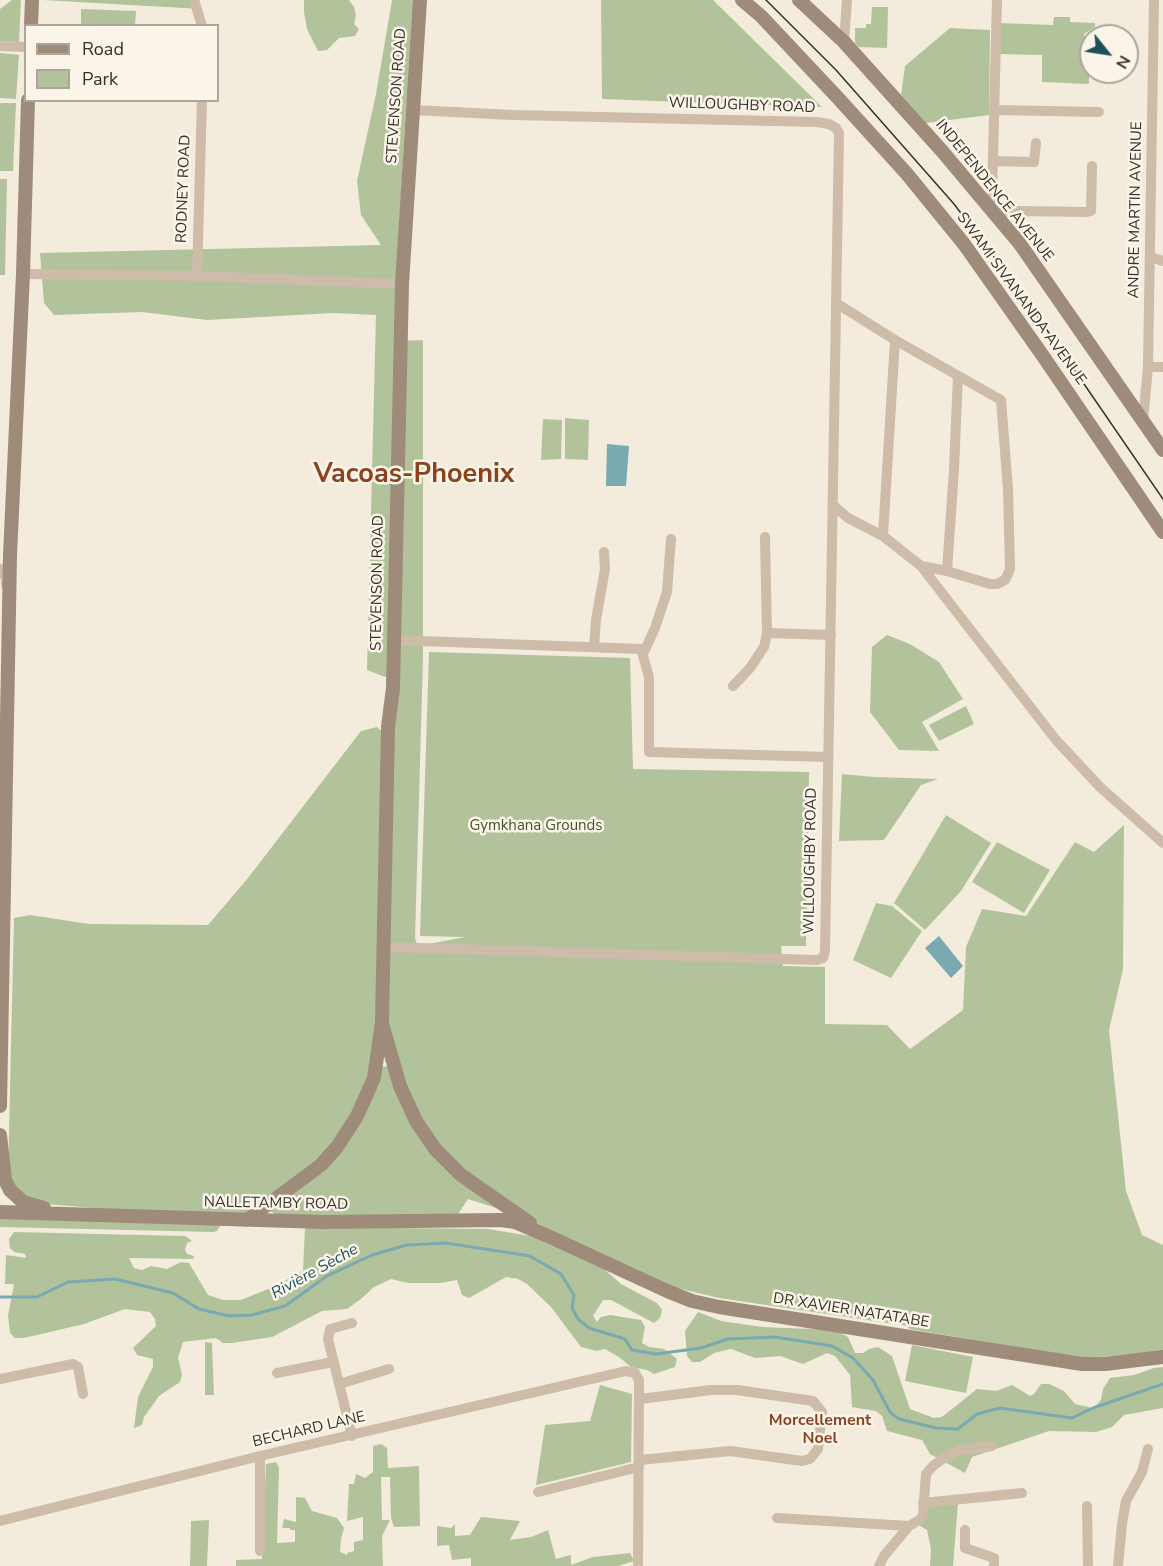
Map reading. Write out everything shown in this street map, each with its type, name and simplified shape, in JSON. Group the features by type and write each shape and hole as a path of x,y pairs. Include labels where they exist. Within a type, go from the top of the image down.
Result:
{"street":[{"path":"31,24 32,0"},
{"path":"194,0 201,24"},
{"name":"STEVENSON ROAD","path":"247,1220 321,1166 337,1147 357,1116 374,1078 382,1022 388,727 393,688 402,284 420,0"},
{"name":"SWAMI SIVANANDA AVENUE","path":"742,0 761,16 838,98 907,174 964,244 1163,532"},
{"name":"INDEPENDENCE AVENUE","path":"799,0 844,42 942,151 1020,244 1163,450"},
{"path":"844,42 847,0"},
{"path":"997,0 992,210 1091,211 1092,166"},
{"name":"ANDRE MARTIN AVENUE","path":"1143,420 1148,367 1154,0"},
{"path":"0,46 24,48"},
{"path":"0,1106 9,626 5,556 23,273 28,102"},
{"name":"RODNEY ROAD","path":"197,276 202,102"},
{"name":"WILLOUGHBY ROAD","path":"384,946 817,960 823,958 825,951 839,134 829,124 807,122 513,115 412,110"},
{"path":"994,110 1099,112"},
{"path":"993,161 1034,162 1036,143"},
{"path":"1150,257 1163,261"},
{"path":"23,273 197,276 402,284"},
{"path":"836,303 895,340 1001,400 1008,489 1010,568 1005,580 997,584 990,584 921,566"},
{"path":"884,536 895,340"},
{"path":"1148,367 1163,367"},
{"path":"947,571 958,376"},
{"path":"833,505 848,518 884,536 921,566 1056,740 1101,787 1163,843"},
{"path":"834,530 840,525 849,523 866,526"},
{"path":"734,686 764,647 767,633 765,537"},
{"path":"644,654 667,592 671,539"},
{"path":"594,647 605,569 604,552"},
{"path":"0,569 6,578 5,615 9,626"},
{"path":"767,633 831,634"},
{"path":"394,640 641,649 649,677 649,752 828,757"},
{"name":"STEVENSON ROAD","path":"382,1022 400,1086 416,1121 435,1149 461,1175 548,1236"},
{"path":"0,1135 5,1180 10,1190 23,1202 44,1208 117,1216"},
{"name":"NALLETAMBY ROAD","path":"0,1212 323,1222 501,1220 515,1222 548,1236"},
{"name":"DR XAVIER NATATABE","path":"548,1236 667,1292 719,1307 1082,1364 1105,1364 1163,1357"},
{"path":"352,1323 333,1327 328,1332 333,1362 352,1436"},
{"path":"277,1373 333,1362"},
{"path":"0,1379 73,1364 78,1367 83,1394"},
{"path":"339,1384 389,1369"},
{"name":"BECHARD LANE","path":"0,1521 260,1456 626,1371 635,1373 639,1380 639,1399"},
{"path":"538,1491 640,1464 730,1451 802,1461 810,1460 818,1449 822,1412 813,1401 737,1390 711,1390 639,1399 640,1464 638,1566"},
{"path":"879,1566 884,1556 909,1526 921,1519 926,1474 933,1466 961,1449 992,1446"},
{"path":"1118,1566 1126,1501 1142,1472 1148,1449"},
{"path":"260,1456 260,1551"},
{"path":"923,1503 1022,1493"},
{"path":"1087,1506 1088,1566"},
{"path":"777,1518 909,1526"},
{"path":"965,1530 965,1548 994,1558 994,1566"}],"green space":[{"path":"12,0 21,0 19,42 0,41 0,9"},
{"path":"43,0 199,0 201,9"},
{"path":"304,0 349,0 356,15 354,24 359,29 355,36 339,38 327,50 318,51 307,29"},
{"name":"Gymkhana Grounds","path":"392,0 420,0 406,109 398,246 399,341 423,340 423,658 415,938 418,946 465,937 420,936 429,652 630,658 633,769 809,772 806,946 781,946 783,966 825,967 825,1024 887,1025 910,1049 963,1010 966,947 982,909 1026,916 1075,842 1094,852 1124,825 1123,969 1109,1030 1126,1191 1142,1235 1163,1245 1163,1353 1083,1358 909,1329 908,1326 719,1298 669,1288 524,1217 468,1199 458,1214 281,1218 266,1208 244,1220 33,1203 16,1190 8,1176 14,918 30,915 89,924 208,925 248,878 361,731 377,727 383,733 396,681 367,670 376,315 333,313 207,320 142,312 54,315 44,303 40,253 381,245 361,215 357,181 376,94","holes":["374,1043 393,1044 393,1066 378,1067"]},
{"path":"601,0 713,0 822,107 602,99"},
{"path":"872,7 888,7 887,48 859,47 855,43 855,28 866,28 866,24 871,24"},
{"path":"81,9 136,11 135,24 81,24"},
{"path":"1054,17 1070,17 1070,22 1095,23 1079,24 1079,84 1042,82 1042,55 997,54 998,23 1053,25"},
{"path":"950,28 990,30 989,115 926,123 901,95 905,66"},
{"path":"0,53 19,55 16,99 0,98"},
{"path":"0,103 16,103 13,171 0,171"},
{"path":"0,179 7,179 5,275 0,275"},
{"path":"565,418 589,420 588,460 565,459"},
{"path":"543,419 562,420 561,459 541,460"},
{"path":"887,635 910,644 939,662 963,699 922,722 939,751 899,750 870,712 872,647"},
{"path":"966,706 974,724 939,741 929,725"},
{"path":"842,774 938,779 921,785 884,840 839,841"},
{"path":"946,815 991,843 961,891 925,930 894,903"},
{"path":"997,842 1050,870 1024,913 972,882"},
{"path":"876,903 892,906 922,931 891,978 853,960"},
{"path":"0,1215 221,1224 217,1231 213,1232 0,1227"},
{"path":"305,1227 488,1229 537,1237 603,1268 621,1284 657,1303 662,1310 660,1318 654,1323 611,1300 603,1300 593,1316 597,1322 601,1317 610,1315 641,1320 645,1327 642,1343 649,1347 664,1349 677,1359 675,1367 654,1374 631,1367 605,1349 597,1351 581,1347 551,1307 527,1284 518,1279 506,1277 469,1298 462,1295 457,1280 440,1283 408,1283 391,1279 374,1287 347,1309 322,1311 272,1337 232,1343 223,1343 216,1338 183,1342 178,1358 182,1374 180,1382 159,1396 144,1417 142,1425 134,1428 138,1397 153,1367 153,1359 137,1355 133,1348 156,1326 155,1319 150,1312 125,1309 84,1324 24,1338 15,1338 10,1333 8,1316 14,1284 5,1284 6,1255 26,1258 25,1254 14,1252 10,1248 9,1239 14,1232 185,1236 192,1241 187,1243 185,1250 187,1254 194,1256 193,1259 129,1258 134,1268 142,1270 151,1266 167,1269 181,1262 189,1263 208,1295 223,1300 241,1300 303,1271"},
{"path":"698,1312 721,1321 762,1327 835,1330 848,1337 855,1353 863,1353 878,1347 892,1356 910,1409 934,1418 942,1417 977,1389 996,1391 1012,1385 1030,1396 1041,1384 1049,1384 1064,1391 1075,1404 1093,1408 1101,1400 1103,1389 1110,1378 1134,1375 1163,1367 1163,1408 1124,1415 1112,1427 1096,1432 1049,1431 972,1457 965,1473 930,1454 922,1440 887,1431 882,1416 876,1411 852,1407 850,1375 835,1356 827,1353 803,1364 780,1356 755,1358 731,1349 714,1353 700,1362 692,1362 687,1356 685,1331"},
{"path":"205,1342 212,1343 214,1395 205,1395"},
{"path":"912,1345 973,1357 966,1393 905,1381"},
{"path":"600,1385 632,1394 631,1462 536,1485 545,1425 590,1421"},
{"path":"381,1444 387,1448 388,1468 419,1466 420,1526 394,1527 391,1518 390,1477 381,1477 382,1520 390,1520 382,1536 383,1566 236,1566 236,1560 262,1559 266,1464 276,1462 279,1468 277,1543 295,1542 295,1530 282,1528 284,1519 296,1522 296,1497 305,1498 312,1511 337,1518 344,1528 340,1552 347,1555 354,1551 354,1542 363,1540 363,1517 347,1521 349,1484 354,1484 356,1474 365,1478 373,1472 373,1446"},
{"path":"958,1503 953,1566 930,1566 931,1549 927,1530 915,1523 926,1505"},
{"path":"481,1517 520,1521 510,1540 531,1537 548,1530 556,1559 571,1555 571,1565 593,1557 630,1553 634,1561 618,1566 471,1566 471,1558 452,1560 449,1545 437,1546 437,1526 451,1528 455,1524 455,1536 470,1535"},
{"path":"209,1520 207,1566 190,1566 191,1521"}],"water":[{"path":"607,444 629,446 626,486 606,486"},
{"path":"939,936 963,966 951,978 925,948"}],"waterway":[{"name":"Rivière Sèche","path":"0,1297 37,1297 68,1282 115,1279 173,1293 199,1309 229,1316 252,1315 285,1306 327,1276 372,1255 407,1245 446,1243 530,1256 561,1274 574,1295 572,1308 578,1319 589,1328 625,1339 632,1350 656,1354 701,1348 728,1339 775,1337 832,1346 853,1358 873,1380 890,1412 899,1419 936,1428 958,1429 977,1414 1000,1408 1072,1418 1093,1408 1163,1384"}],"tram line":[{"path":"766,0 836,70 954,204 1025,298 1163,499"}],"district":[{"name":"Vacoas-Phoenix","path":"414,475"},
{"name":"Morcellement Noel","path":"820,1430"}]}
